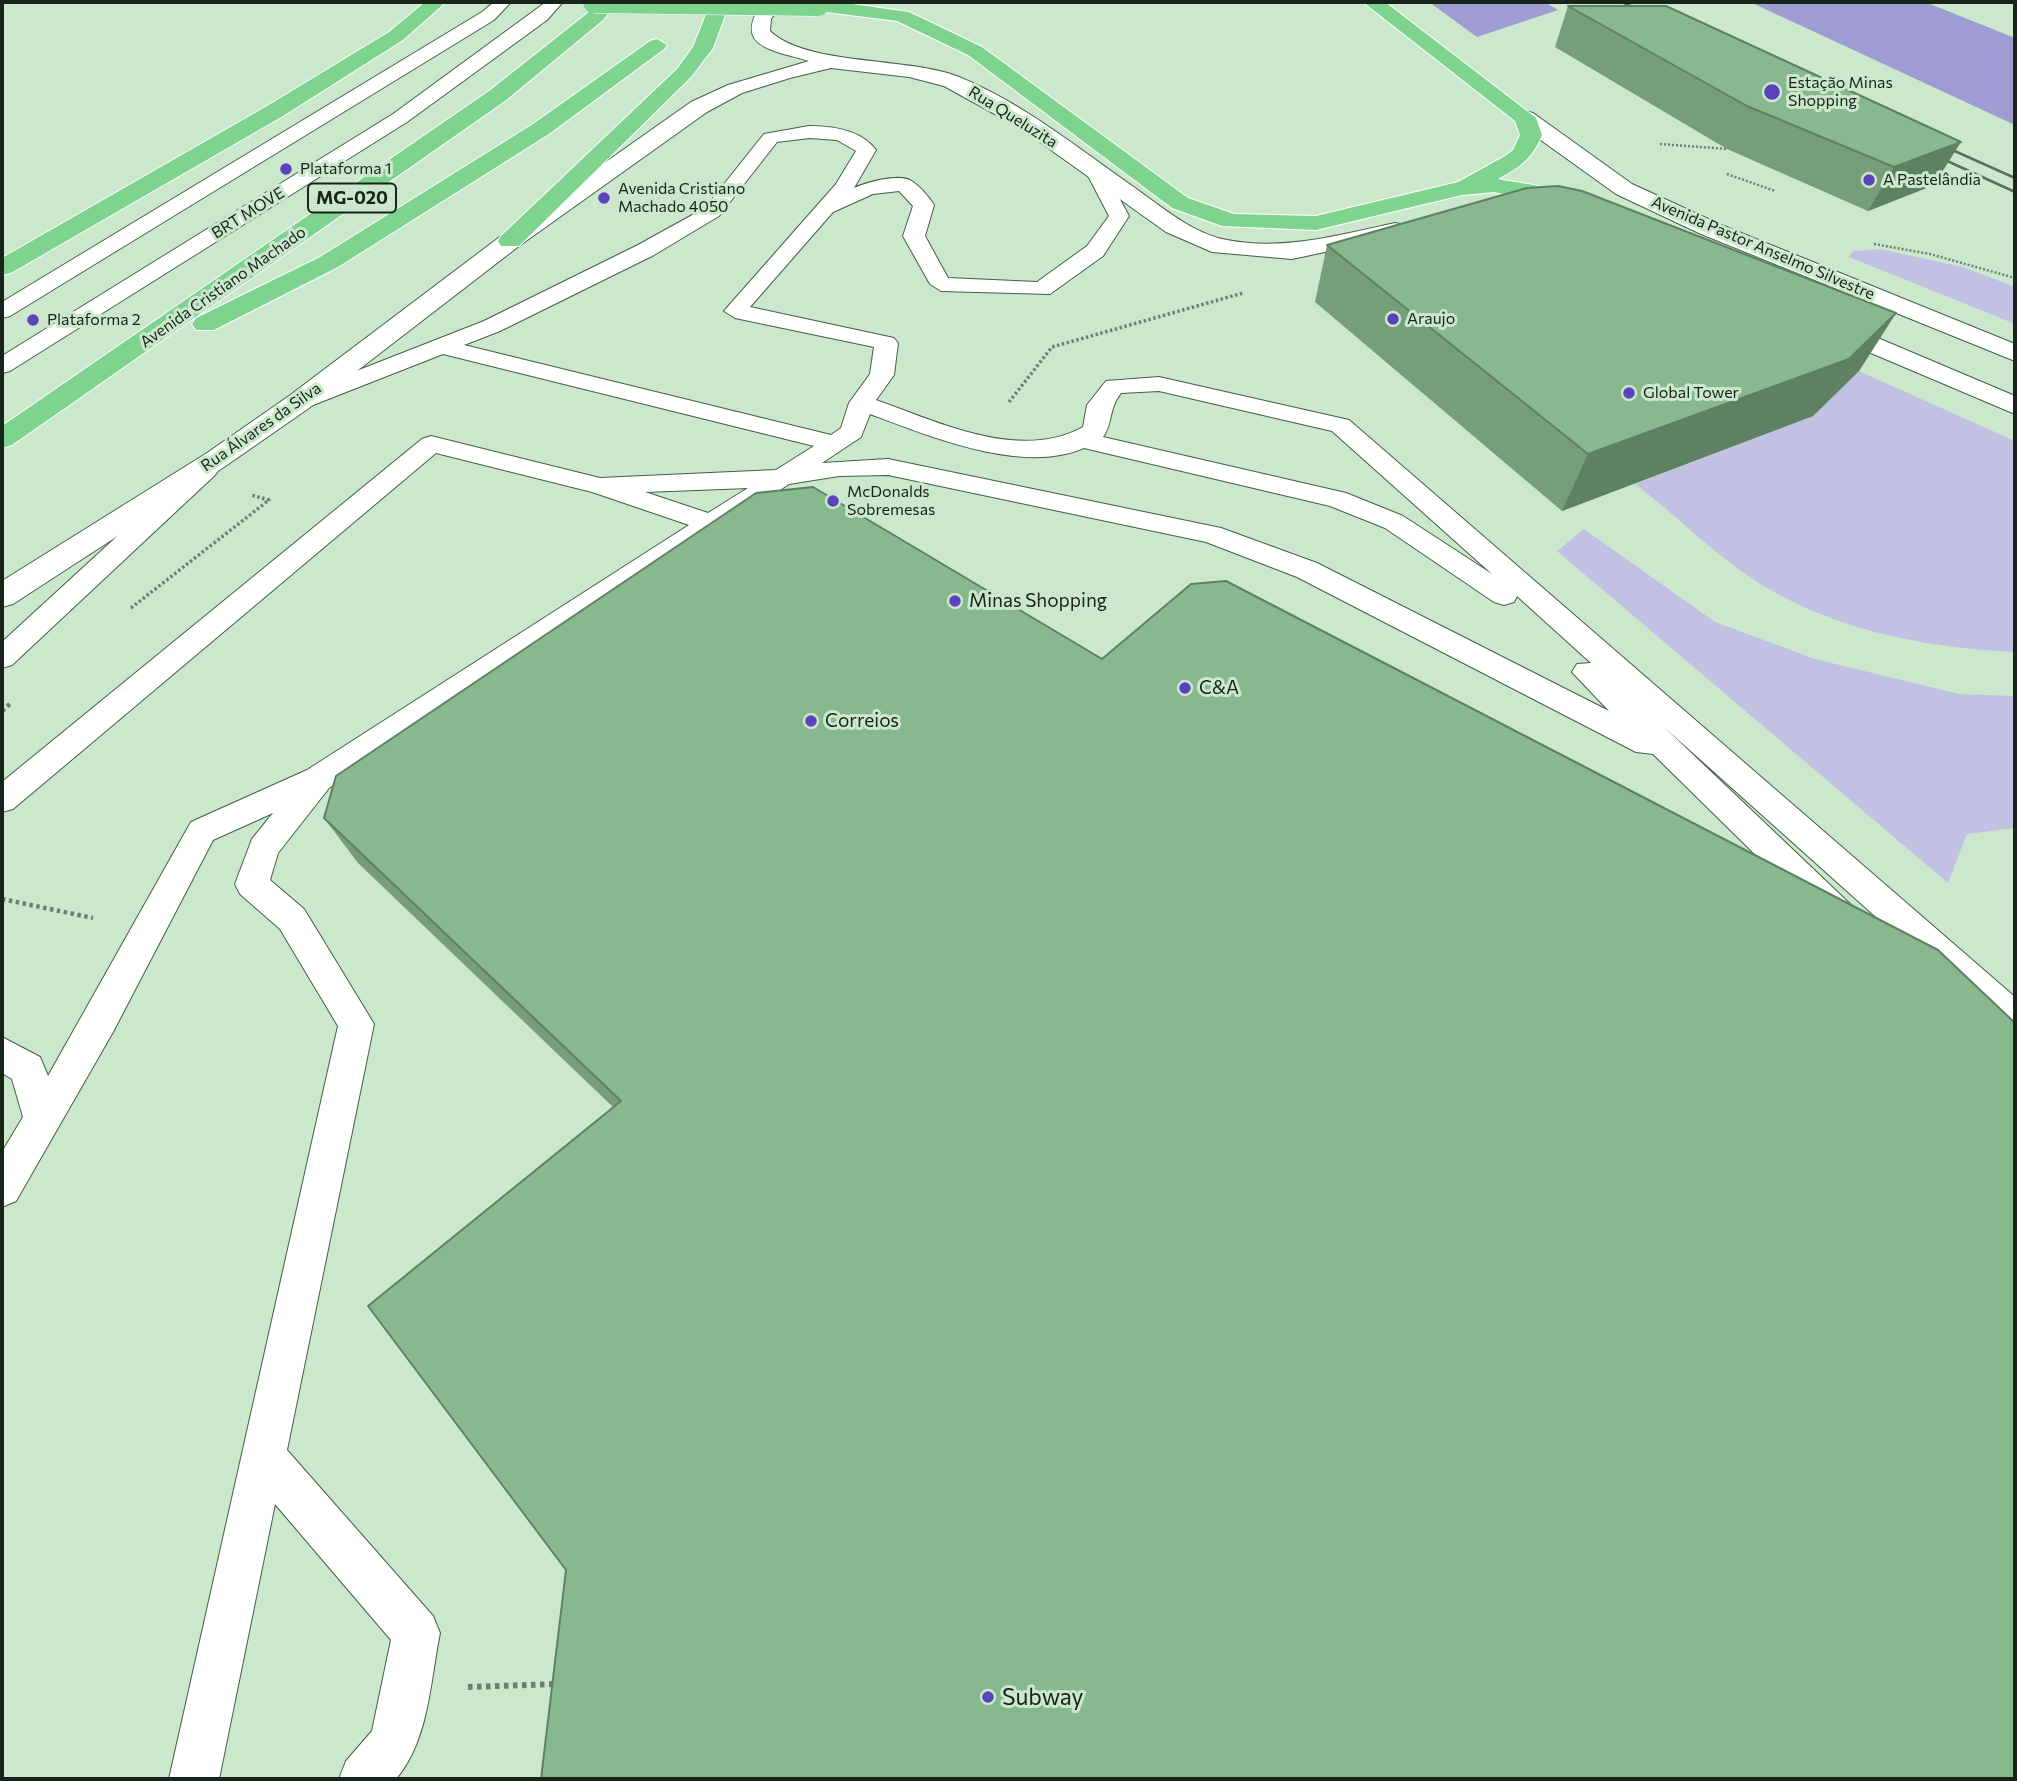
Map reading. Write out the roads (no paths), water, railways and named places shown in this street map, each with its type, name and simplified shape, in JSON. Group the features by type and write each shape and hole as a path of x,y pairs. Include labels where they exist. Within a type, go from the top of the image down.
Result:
{"highway":[{"path":"2,268 275,111 396,36 436,2"},
{"path":"594,2 818,5 902,16 975,51 1180,203 1231,221 1316,223 1464,187 1494,186 1544,196 1587,220"},
{"name":"Avenida Cristiano Machado","path":"2,439 497,96 596,16 607,2"},
{"path":"618,133 678,2"},
{"path":"510,241 696,59 720,2"},
{"path":"1373,2 1524,118 1531,135 1523,153 1464,187"},
{"path":"87,382 329,262 541,129 657,45"}],"main road":[{"path":"773,2 761,19 760,32 771,43 831,62"},
{"name":"Rua Queluzita","path":"510,241 699,107 735,89 831,62 909,71 951,81 1028,123 1175,227 1221,247 1292,252 1413,226"},
{"name":"Avenida Pastor Anselmo Silvestre","path":"1524,118 1624,190 1710,229 2015,353"},
{"path":"1494,208 1548,206 1587,220"},
{"name":"Rua Álvares da Silva","path":"2,596 216,459 299,402 510,241"},
{"path":"1802,314 2015,406"}],"lane":[{"path":"2,311 488,16 503,2"},
{"name":"BRT MOVE","path":"2,366 400,118 541,16 555,2"},
{"path":"2,1188 100,1021 202,831 318,779 852,432 861,403 882,375 886,343 735,312 844,187 866,150 851,136 820,132 809,131 771,138 712,212 646,250 515,315 299,402"},
{"path":"823,210 869,188 904,185 924,205 914,236 941,284 1042,289 1095,251 1119,216 1096,172"},
{"path":"440,346 834,443"},
{"path":"1084,440 1095,431 1100,404 1114,386 1159,384 1340,425 2015,1019"},
{"path":"861,403 976,443 1044,449 1084,440 1337,499 1394,522 1456,560 1514,602 1684,762 1859,934"},
{"path":"2,800 431,444 600,486 710,523"},
{"path":"2,657 216,459"},
{"path":"600,486 779,478 839,468 888,467 1212,534 1329,581 1684,762"},
{"path":"194,1779 356,1024 292,919 252,884 263,848 318,779"},
{"path":"2,1053 27,1069 42,1116"},
{"path":"263,1456 416,1633 394,1743 364,1779"}],"railway":[{"path":"1622,2 1647,14"},
{"path":"1939,144 2015,178"},
{"path":"1932,154 2015,192"}],"place":[{"name":"Estação Minas Shopping","path":"1772,92"},
{"name":"Plataforma 1","path":"286,169"},
{"name":"A Pastelândia","path":"1869,180"},
{"name":"Avenida Cristiano Machado 4050","path":"604,198"},
{"name":"Araujo","path":"1393,319"},
{"name":"Plataforma 2","path":"33,320"},
{"name":"Global Tower","path":"1629,393"},
{"name":"McDonalds Sobremesas","path":"833,501"},
{"name":"Minas Shopping","path":"955,601"},
{"name":"C&A","path":"1185,688"},
{"name":"Correios","path":"811,721"},
{"name":"Subway","path":"988,1697"}]}
